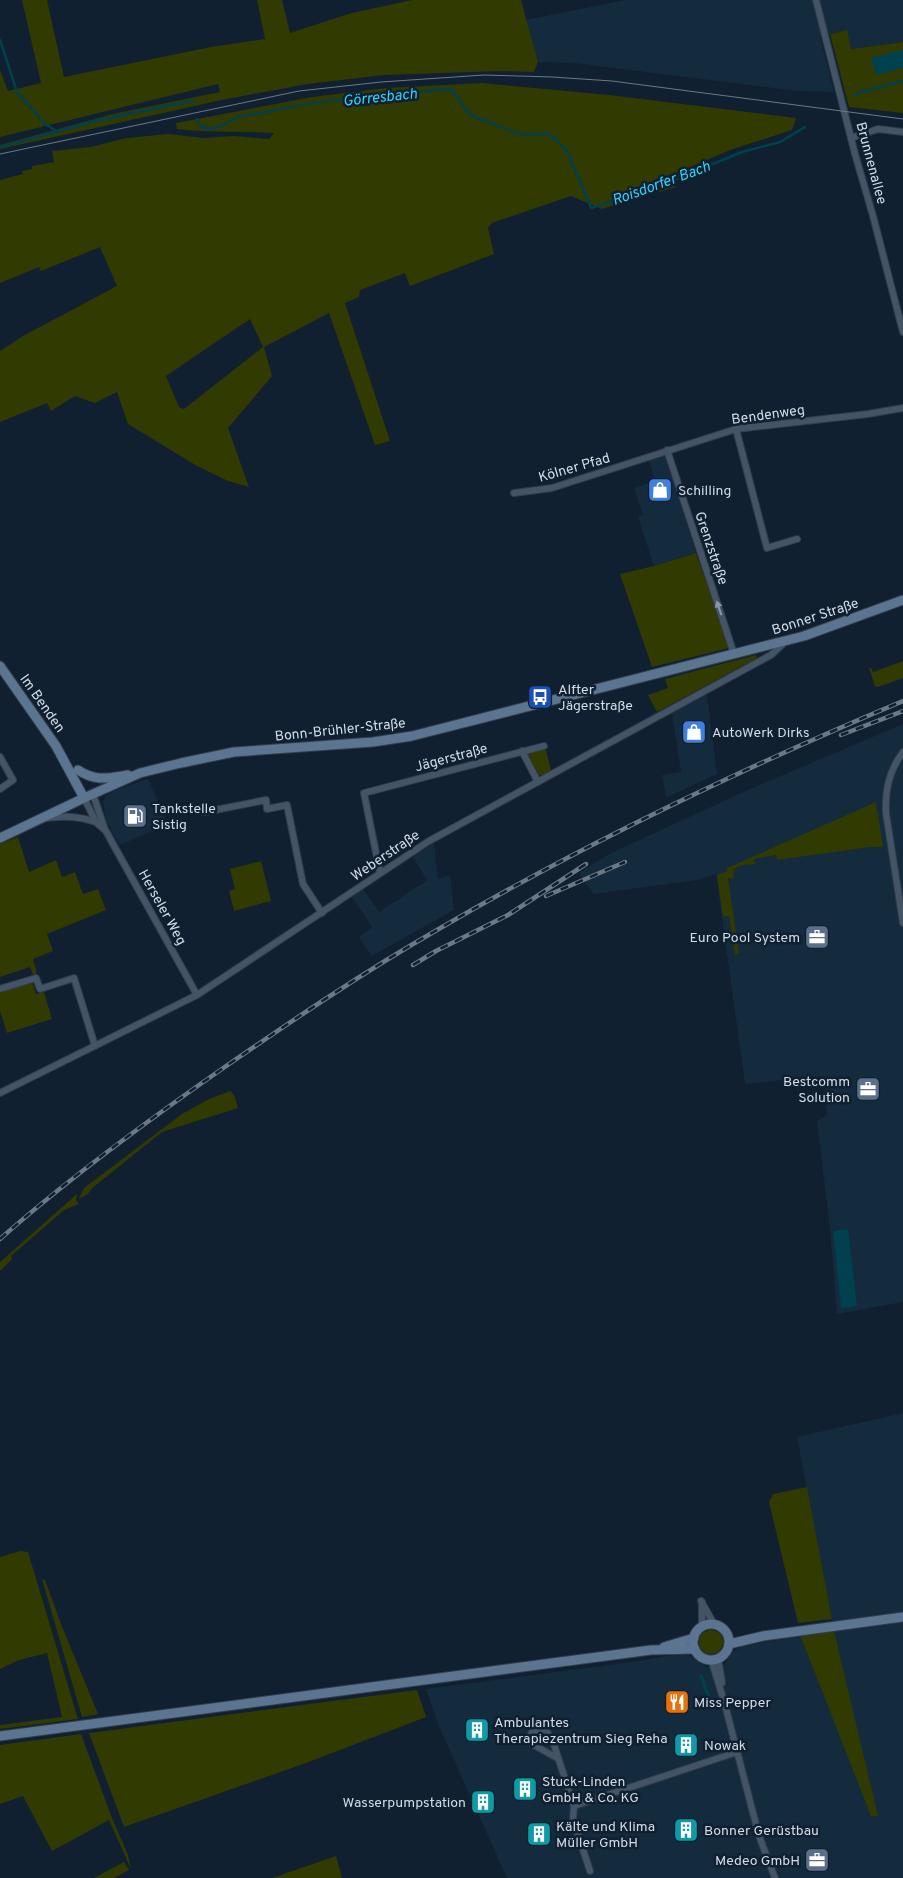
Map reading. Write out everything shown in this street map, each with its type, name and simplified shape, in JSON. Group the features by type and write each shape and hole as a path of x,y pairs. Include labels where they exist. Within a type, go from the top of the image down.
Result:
{"street":[{"name":"Brunnenallee","path":"816,0 903,332"},
{"path":"851,138 878,129 903,132"},
{"name":"Bendenweg","path":"640,460 736,428 868,414 903,408"},
{"path":"736,428 767,548 796,540"},
{"name":"Grenzstraße","path":"667,450 734,654"},
{"name":"Kölner Pfad","path":"514,493 552,488 640,460"},
{"name":"Bonner Straße","path":"734,654 812,633 903,600"},
{"name":"Weberstraße","path":"0,1093 197,995 429,841 771,655 786,641"},
{"name":"Bonn-Brühler-Straße","path":"0,838 140,773 234,752 373,742 412,736 734,654"},
{"name":"Im Benden","path":"0,666 63,757 84,798"},
{"name":"Jägerstraße","path":"380,873 364,792 544,746"},
{"path":"522,751 538,782"},
{"path":"903,752 889,774 885,799 903,923"},
{"path":"0,757 13,780 0,789"},
{"name":"Im Benden","path":"63,757 78,770 93,794"},
{"path":"78,770 89,777 97,779 140,773"},
{"name":"Herseler Weg","path":"93,794 106,831 197,995"},
{"name":"Herseler Weg","path":"84,798 96,822 106,831"},
{"path":"205,812 266,800 267,809 287,805 303,884 322,913"},
{"name":"Bonn-Brühler-Straße","path":"40,819 80,816 96,822"},
{"path":"0,989 36,978 40,989 74,978 95,1046"},
{"path":"652,1650 694,1638 702,1627 702,1600 714,1624 722,1628 728,1640 725,1652 714,1659 700,1656 696,1649 694,1638"},
{"path":"728,1640 903,1617"},
{"path":"702,1627 714,1624"},
{"path":"0,1736 652,1650 696,1649"},
{"path":"714,1659 758,1836 775,1878"},
{"path":"557,1758 532,1744 529,1737 533,1731 542,1729 548,1732 552,1739 574,1806 572,1819 590,1871"},
{"path":"574,1806 737,1752"}],"shaded area":[{"path":"625,0 903,0 903,42 851,49 846,30 820,37 834,92 798,91 575,63 538,62 526,20"},
{"path":"903,50 903,68 876,75 871,58"},
{"path":"665,456 696,553 654,566 638,517 643,515 634,488 655,481 649,461"},
{"path":"707,694 717,774 666,798 662,775 681,772 672,713"},
{"path":"903,724 903,1302 837,1314 830,1229 817,1121 827,1115 824,1076 745,1084 716,874 697,880 594,894 579,873 609,854 750,789"},
{"path":"148,779 168,824 120,845 106,821 103,801 107,795 119,789"},
{"path":"434,843 438,879 450,875 454,910 372,956 359,937 372,927 352,897 363,889 379,912 427,880 413,857"},
{"path":"848,1229 857,1306 841,1308 833,1231"},
{"path":"903,1413 903,1878 507,1878 438,1724 426,1689 640,1661 677,1654 688,1655 707,1667 724,1665 731,1653 741,1646 834,1631 797,1437"},
{"path":"702,1674 715,1708 711,1709 699,1675"}],"green space":[{"path":"22,0 47,0 64,77 211,47 265,39 257,0 282,0 290,33 352,13 412,0 521,0 538,62 534,72 502,71 384,75 307,84 222,100 0,149 0,145 113,114 220,92 218,84 0,137 0,70 8,91 41,83"},
{"path":"847,30 851,49 903,42 903,113 849,107 830,34"},
{"path":"482,83 609,95 796,118 792,130 730,150 669,176 676,187 602,209 571,196 492,223 488,228 494,254 410,286 405,273 360,290 359,297 345,303 390,441 375,445 329,313 264,347 272,376 228,428 249,487 228,481 197,466 128,424 117,392 95,403 75,396 51,411 47,403 0,422 0,351 23,336 117,286 100,247 41,271 39,267 0,283 0,180 23,174 22,171 32,169 32,166 54,162 52,151 91,147 126,138 169,134 203,138 234,136 269,139 274,133 177,129 176,123 312,97 386,88","holes":["250,319 263,347 184,409 179,407 166,376"]},
{"path":"696,553 729,648 652,667 620,574"},
{"path":"756,655 757,658 657,712 648,695 668,688 665,679"},
{"path":"903,661 903,678 878,687 875,686 869,668 873,672"},
{"path":"545,747 551,770 543,775 539,775 527,752"},
{"path":"876,802 883,847 870,847 777,860 776,855 754,859 755,864 739,866 734,870 734,879 728,878 739,953 735,955 729,916 723,917 717,875 727,871 727,868"},
{"path":"18,837 29,872 56,860 62,877 75,872 83,894 98,889 106,910 47,934 53,951 33,959 37,973 33,975 30,967 0,977 0,844"},
{"path":"261,861 271,901 234,911 229,891 235,889 230,869"},
{"path":"32,981 36,994 44,992 52,1019 7,1033 0,1011 0,993"},
{"path":"230,1091 234,1095 238,1108 162,1132 91,1189 88,1194 79,1199 84,1188 182,1114 209,1099"},
{"path":"77,1194 76,1200 79,1204 64,1210 11,1256 12,1259 0,1271 0,1262"},
{"path":"807,1487 832,1619 798,1623 769,1502 773,1494"},
{"path":"20,1551 28,1552 78,1719 0,1729 0,1725 62,1717 47,1653 19,1660 0,1669 0,1557"},
{"path":"42,1579 45,1580 98,1714 82,1717"},
{"path":"711,1630 716,1631 722,1637 722,1647 716,1653 711,1654 706,1653 700,1647 699,1642 700,1637 706,1631"},
{"path":"834,1631 878,1816 871,1816 800,1635"},
{"path":"417,1690 426,1717 306,1763 124,1827 89,1733"},
{"path":"81,1734 112,1818 128,1855 131,1869 109,1820 52,1851 23,1796 0,1804 0,1745"},
{"path":"336,1856 342,1878 272,1878"},
{"path":"124,1862 129,1870 114,1878 94,1878"}],"waterway":[{"path":"0,40 17,92 45,124 58,132"},
{"name":"Roisdorfer Bach","path":"855,95 903,81"},
{"name":"Görresbach","path":"197,119 200,125 210,128 242,116 309,104 379,95 451,89 470,115 519,134 546,134 553,137 567,151 591,208 655,188 742,152 780,142 805,127"},
{"name":"Görresbach","path":"0,147 99,120 191,101 193,103"}],"tram line":[{"path":"0,154 299,91 381,82 484,75 612,81 903,119"}],"railway":[{"path":"0,1239 80,1173 162,1111 299,1016 409,946 550,867 666,808 784,753 903,701"},
{"path":"841,735 903,711"},
{"path":"546,896 625,862"},
{"path":"413,965 436,951 508,915 586,864"}],"place":[{"name":"Schilling","path":"660,490"},
{"name":"Alfter Jägerstraße","path":"540,697"},
{"name":"AutoWerk Dirks","path":"694,732"},
{"name":"Tankstelle Sistig","path":"135,816"},
{"name":"Euro Pool System","path":"817,937"},
{"name":"Bestcomm Solution","path":"868,1089"},
{"name":"Miss Pepper","path":"677,1702"},
{"name":"Ambulantes Therapiezentrum Sieg Reha","path":"477,1730"},
{"name":"Nowak","path":"686,1745"},
{"name":"Stuck-Linden GmbH & Co. KG","path":"525,1789"},
{"name":"Wasserpumpstation","path":"483,1802"},
{"name":"Bonner Gerüstbau","path":"686,1830"},
{"name":"Kälte und Klima Müller GmbH","path":"539,1834"},
{"name":"Medeo GmbH","path":"817,1860"}]}
